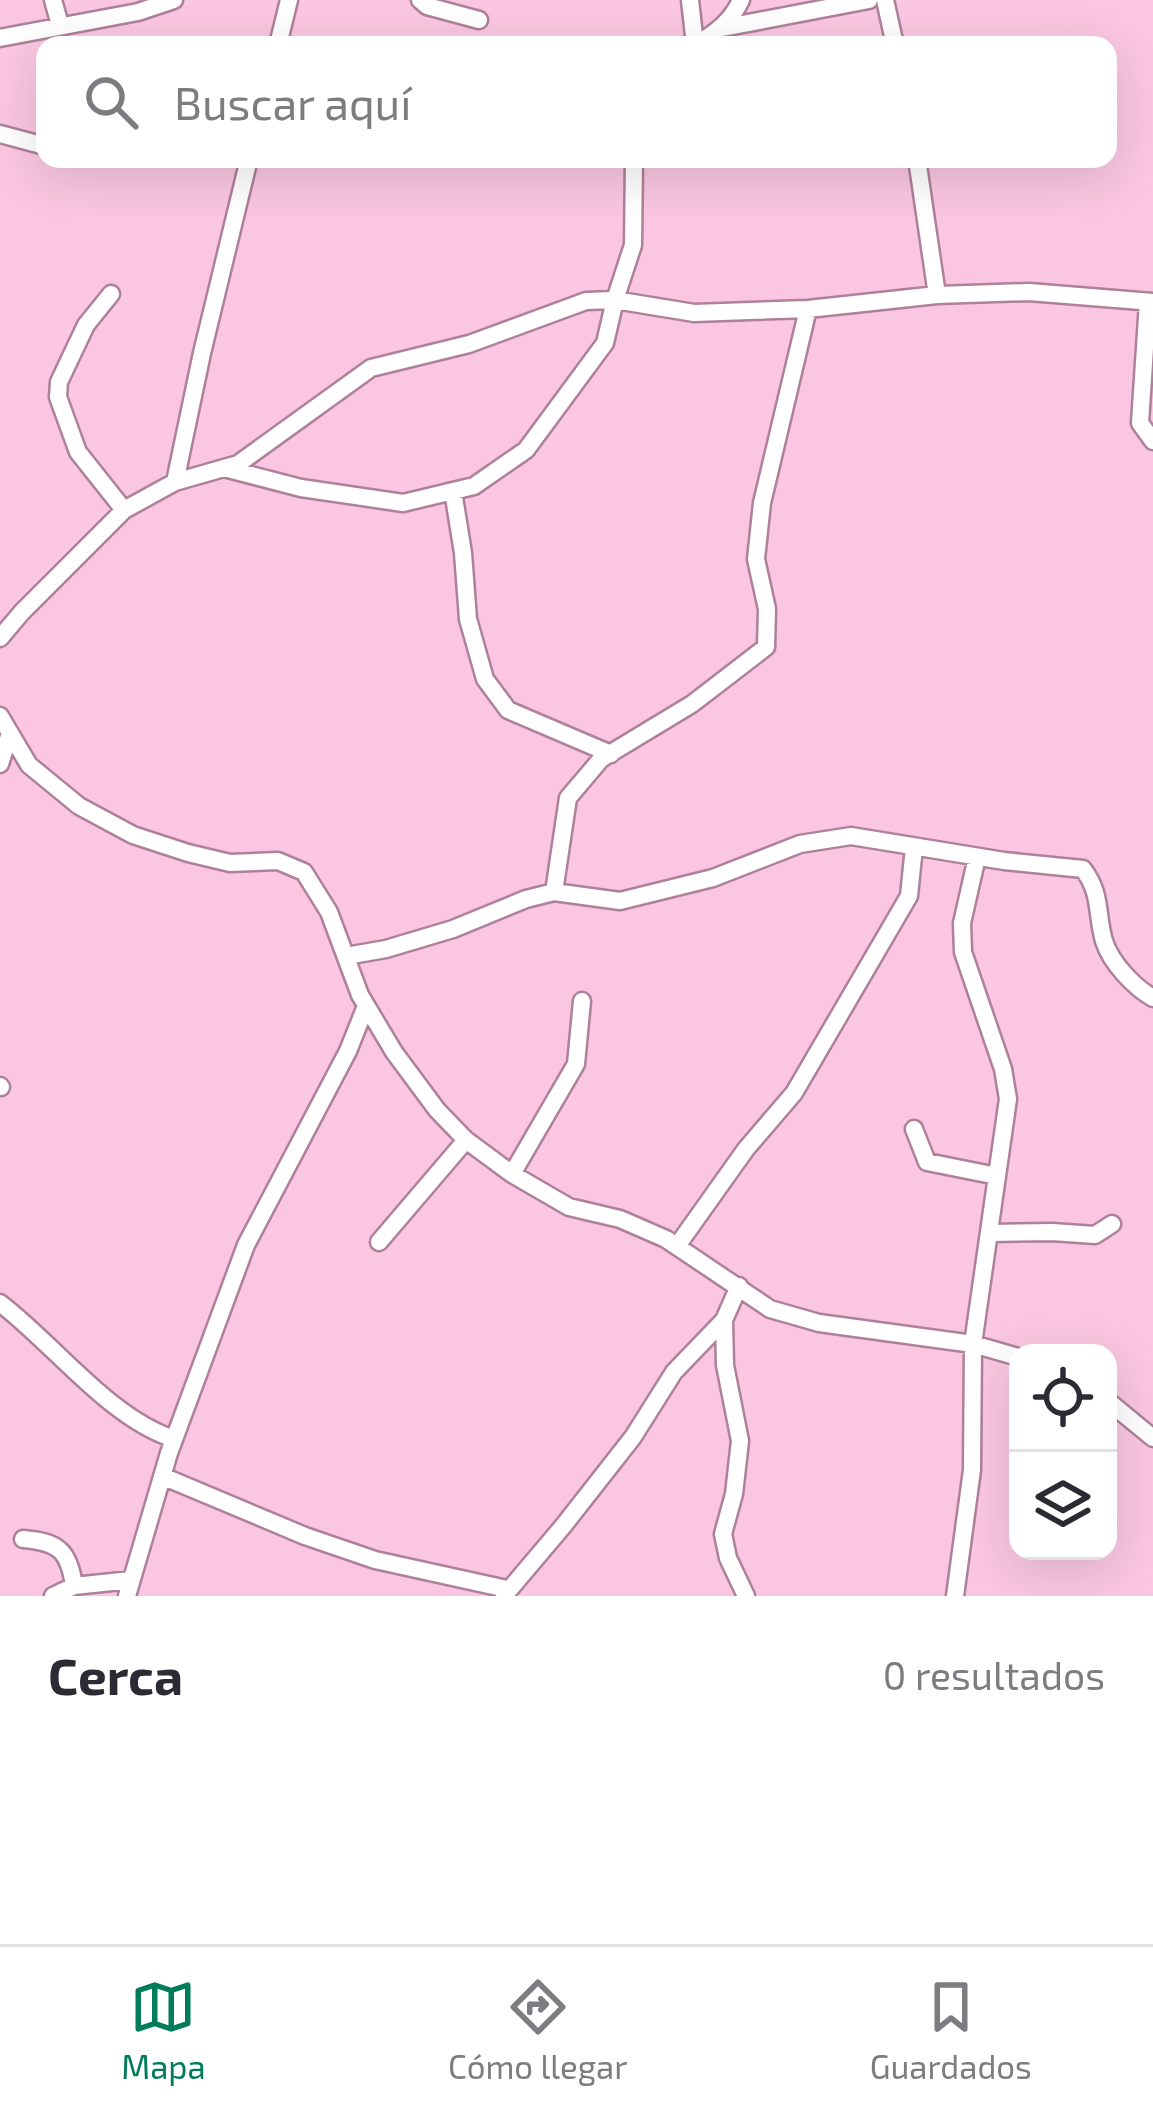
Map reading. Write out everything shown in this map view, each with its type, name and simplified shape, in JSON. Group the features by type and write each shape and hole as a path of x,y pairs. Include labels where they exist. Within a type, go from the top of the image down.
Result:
{"street":[{"path":"53,0 60,25"},
{"path":"0,38 174,0"},
{"path":"280,36 289,0"},
{"path":"420,0 479,20"},
{"path":"690,0 695,36"},
{"path":"710,36 722,28 741,0"},
{"path":"722,28 868,0"},
{"path":"885,0 893,36"},
{"path":"0,134 36,144"},
{"path":"175,482 246,168"},
{"path":"223,468 301,488 403,503 475,486 526,450 605,344 633,245 634,168"},
{"path":"918,168 937,295"},
{"path":"0,638 124,511 175,482 238,464 371,368 469,344 586,302 615,300 694,314 1029,292 1151,302 1140,423 1153,441"},
{"path":"111,294 86,325 59,382 58,398 78,452 124,511"},
{"path":"554,892 568,798 601,759 692,704 766,647 767,609 756,559 762,503 808,309"},
{"path":"453,491 468,619 485,679 508,710 611,754"},
{"path":"0,716 29,765 80,806 133,835 230,863 278,861 304,872 329,912 366,1006 394,1052 466,1140 512,1174 569,1207 620,1220 677,1246 770,1309 819,1323 973,1344 1009,1354"},
{"path":"0,764 10,733"},
{"path":"346,956 453,929 554,892 620,901 713,878 800,844 851,836 1084,869 1094,884 1105,945 1132,983 1153,998"},
{"path":"677,1246 746,1149 794,1093 909,896 914,847"},
{"path":"955,1596 972,1470 973,1344 1008,1099 1003,1069 963,952 962,923 977,857"},
{"path":"512,1174 576,1064 582,1001"},
{"path":"53,1596 74,1586 129,1588 161,1476 246,1245 348,1052 366,1006"},
{"path":"914,1129 927,1162 997,1176"},
{"path":"379,1241 466,1140"},
{"path":"991,1233 1095,1235 1112,1224"},
{"path":"161,1476 305,1537 375,1560 506,1592 633,1437 674,1372 724,1320 740,1286"},
{"path":"0,1303 130,1418 174,1439"},
{"path":"724,1320 724,1365 740,1441 734,1495 723,1534 728,1558 746,1596"},
{"path":"1117,1408 1153,1438"},
{"path":"23,1539 43,1541 64,1552 74,1586"}]}
